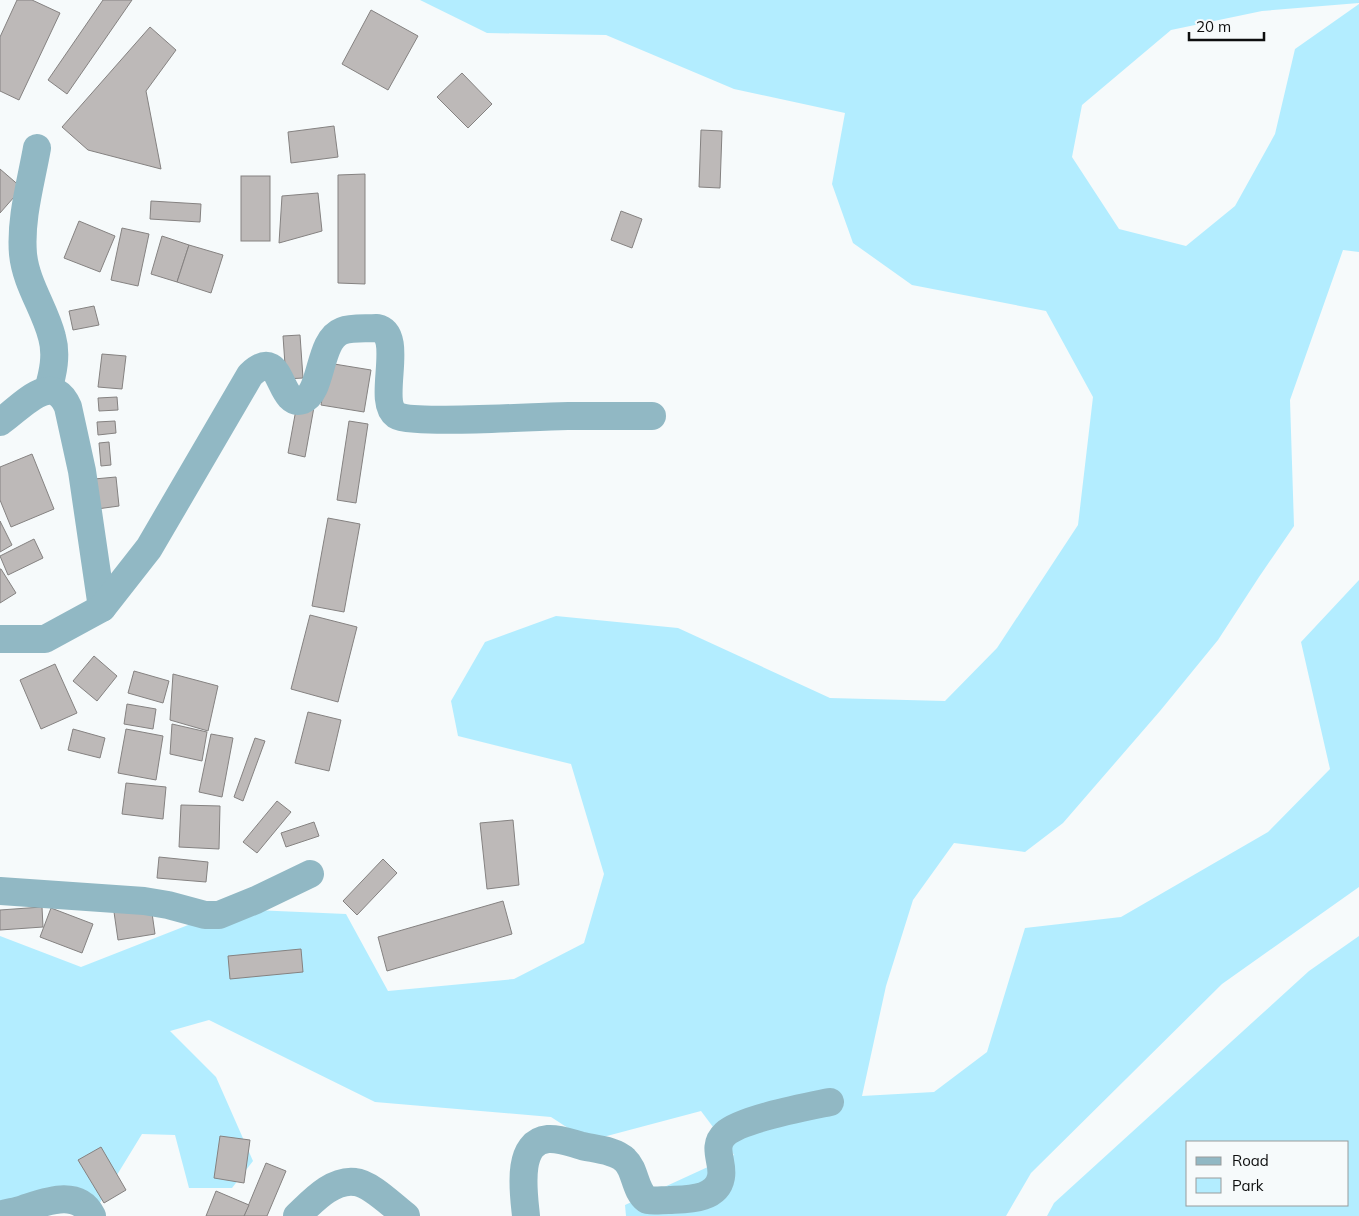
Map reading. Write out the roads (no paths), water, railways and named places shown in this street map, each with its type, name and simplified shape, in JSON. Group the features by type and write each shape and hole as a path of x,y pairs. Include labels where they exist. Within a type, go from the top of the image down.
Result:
{"street":[{"path":"37,148 24,224 23,254 27,275 52,337 54,363 48,390"},
{"path":"0,639 45,639 102,608 149,548 250,375 260,367 269,367 278,375 286,393 291,398 300,401 310,395 314,387 329,343 344,330 377,328 387,334 390,347 390,402 394,412 399,416 433,419 652,416"},
{"path":"0,422 41,392 54,390 62,394 68,407 82,470 102,608"},
{"path":"0,891 144,901 206,915 218,915 256,900 310,874"},
{"path":"526,1216 522,1176 525,1162 529,1152 536,1144 547,1139 621,1156 629,1164 640,1193 647,1200 697,1198 713,1191 718,1184 721,1177 719,1142 731,1129 790,1110 830,1102"},
{"path":"297,1216 322,1193 346,1182 356,1182 365,1185 406,1216"},
{"path":"0,1215 55,1198 79,1202 92,1216"}]}
